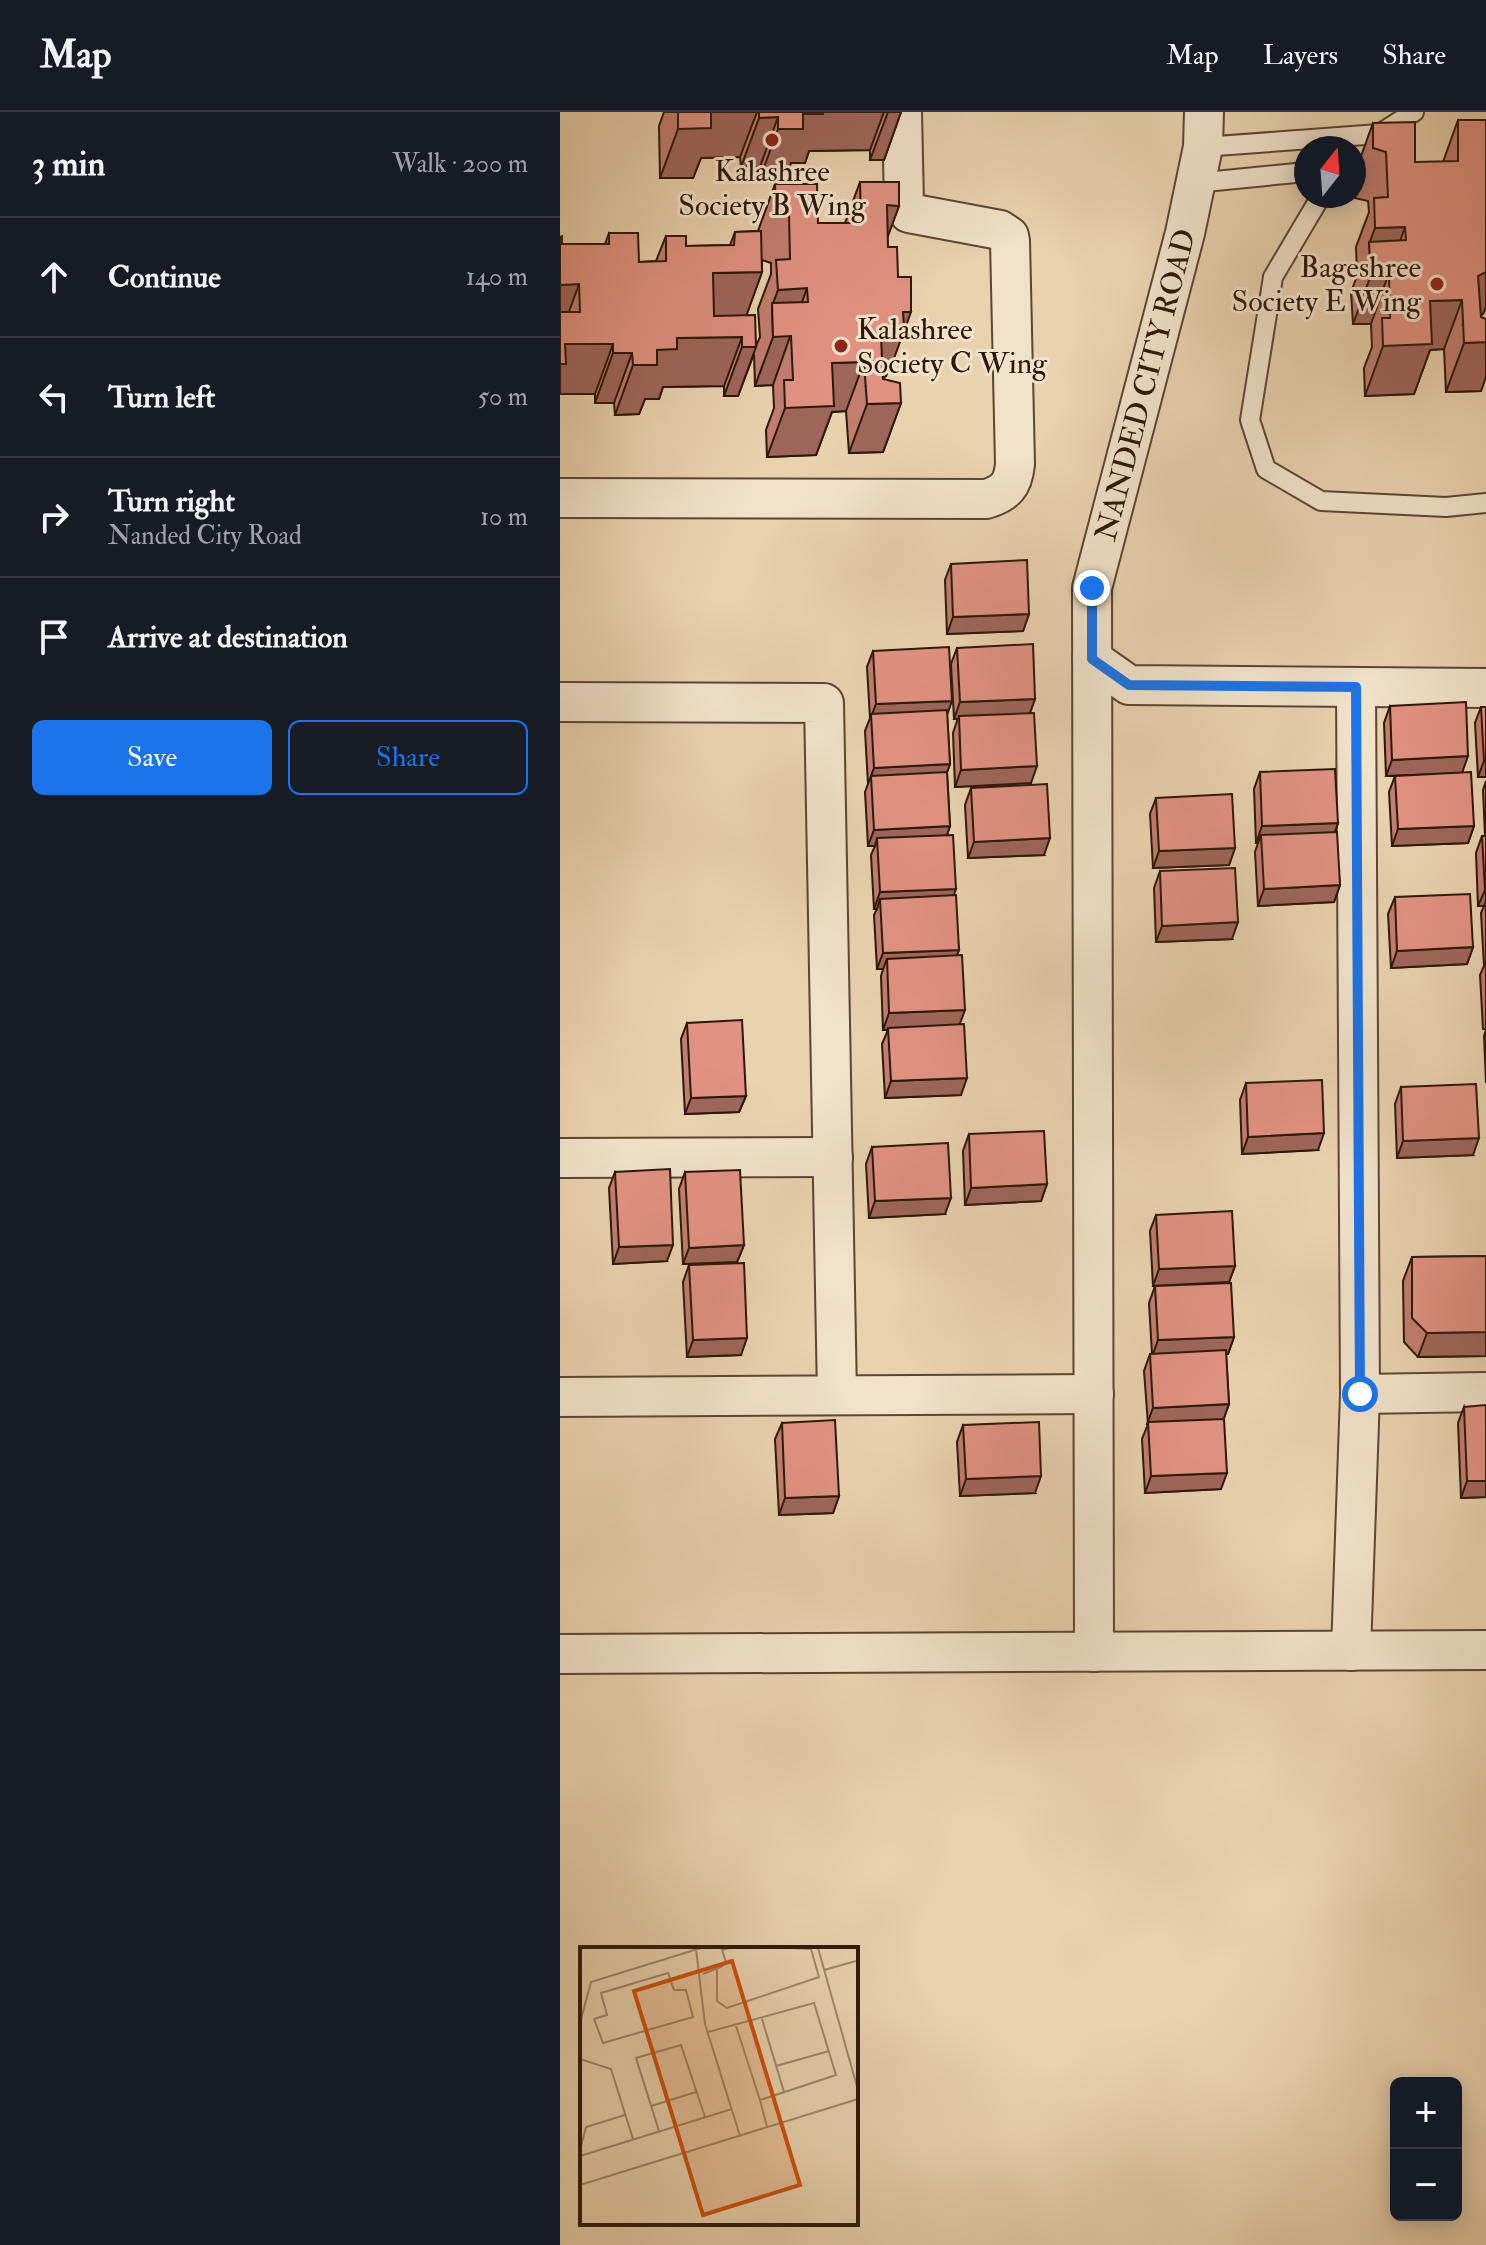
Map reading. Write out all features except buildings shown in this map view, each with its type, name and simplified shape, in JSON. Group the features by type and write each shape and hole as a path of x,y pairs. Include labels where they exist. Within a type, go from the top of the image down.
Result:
{"street":[{"path":"560,498 986,499 1003,494 1014,479 1015,464 1009,236 1000,230 909,213 904,203 902,112"},
{"name":"NANDED CITY ROAD","path":"1094,1652 1092,588 1195,183 1204,129"},
{"path":"1092,659 1129,685 1486,688"},
{"path":"1351,1651 1360,1394 1356,687"},
{"path":"560,702 824,703 837,1395"},
{"path":"560,1158 833,1157"},
{"path":"1360,1394 1486,1392"},
{"path":"560,1397 1094,1394"},
{"path":"560,1654 1486,1650"}],"lane":[{"path":"1366,136 1379,134 1414,112"},
{"path":"1204,129 1294,138"},
{"path":"1195,183 1294,173"},
{"path":"1314,208 1273,277 1250,420 1266,469 1321,501 1446,507 1486,503"}],"place":[{"name":"Kalashree Society B Wing","path":"772,140"},
{"name":"Bageshree Society E Wing","path":"1437,284"},
{"name":"Kalashree Society C Wing","path":"841,346"}],"route":[{"path":"1092,588 1092,659 1129,685 1356,687 1360,1394"}]}
